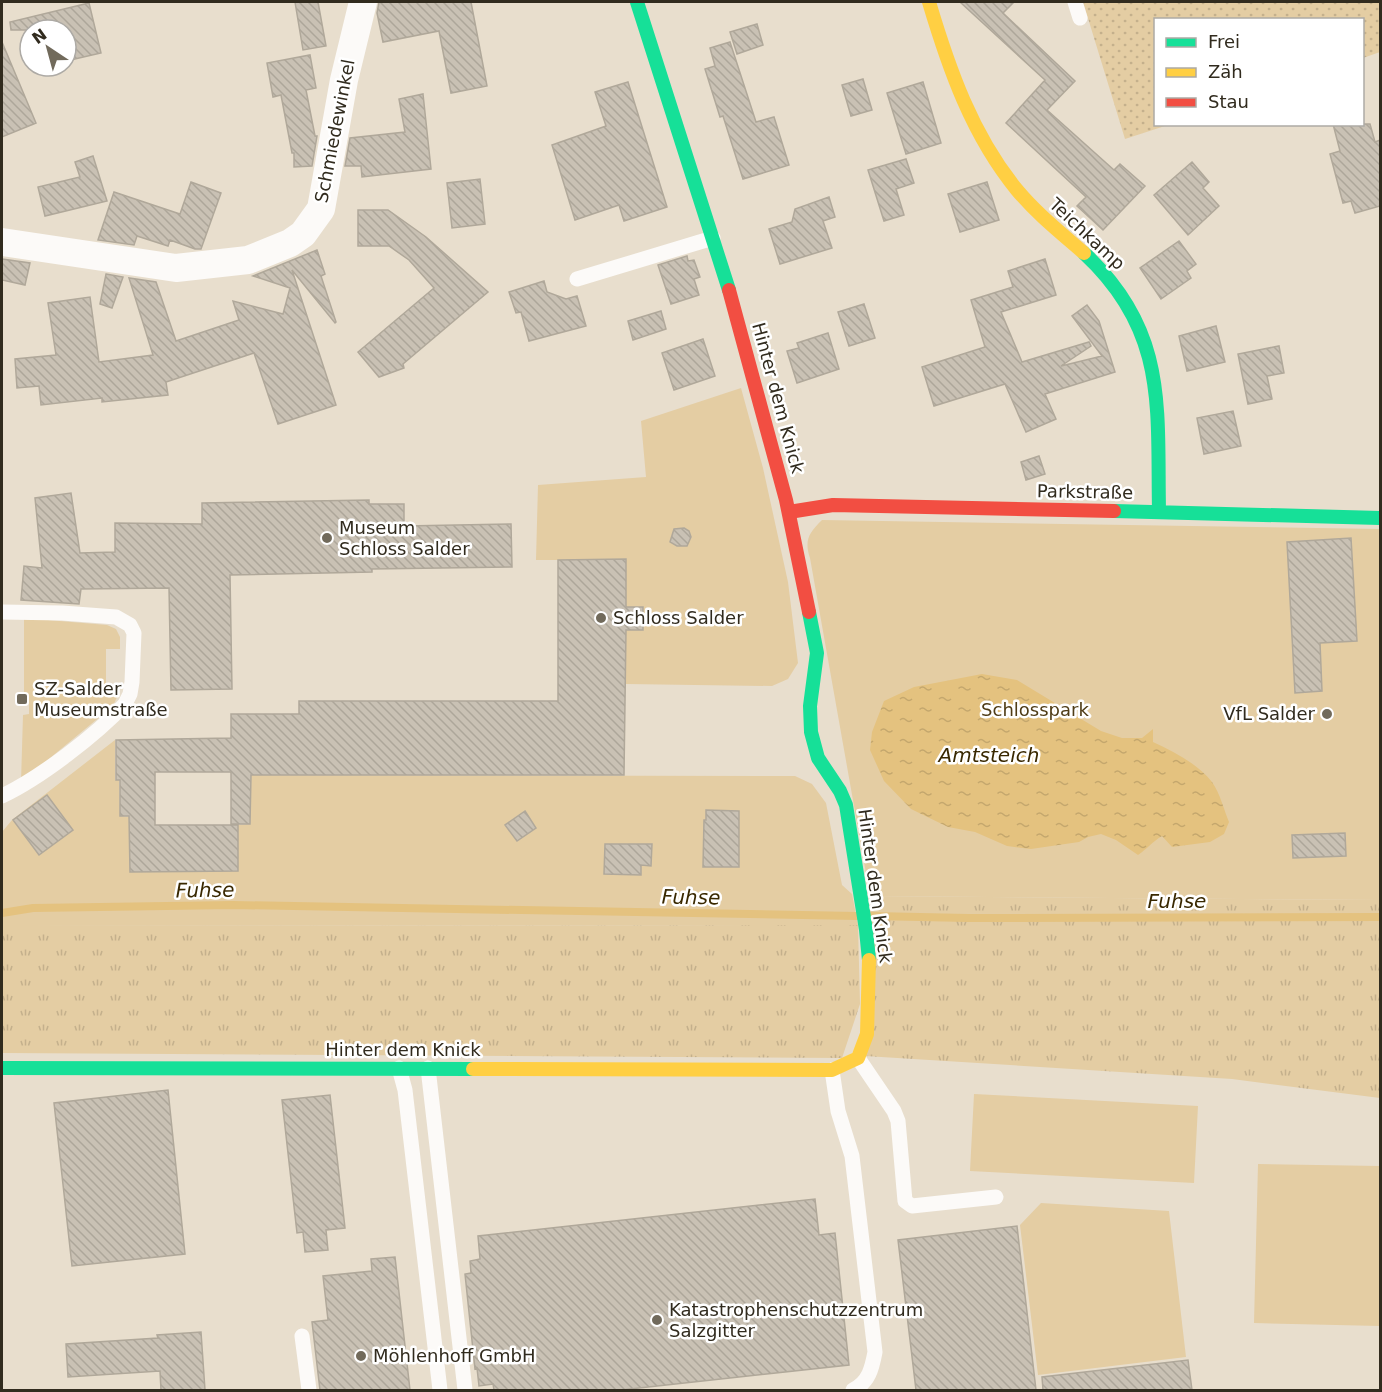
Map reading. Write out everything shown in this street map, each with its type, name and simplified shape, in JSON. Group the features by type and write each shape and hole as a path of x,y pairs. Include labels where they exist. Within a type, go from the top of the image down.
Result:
{"street":[{"name":"Schmiedewinkel","path":"2,242 176,268 249,260 290,243 303,234 321,209 344,80 363,2"},
{"name":"Hinter dem Knick","path":"2,1068 832,1070 858,1058 867,1034 869,963 866,930 846,805 841,790 825,771 812,743 810,691 816,670 817,653 789,512 747,349 637,2"},
{"name":"Teichkamp","path":"929,2 955,83 980,136 1018,190 1039,214 1077,246 1115,284 1142,332 1152,363 1155,390 1159,512"},
{"name":"Parkstraße","path":"789,512 833,505 1380,518"}],"lane":[{"path":"1076,2 1080,18"},
{"path":"576,279 713,238"},
{"path":"2,612 116,617 130,625 134,633 132,682 125,704 67,754 15,790 2,796"},
{"path":"858,1058 894,1111 898,1121 906,1202 912,1206 996,1197"},
{"path":"399,1068 405,1090 440,1390"},
{"path":"428,1068 465,1390"},
{"path":"832,1070 838,1111 852,1156 875,1352 871,1372 861,1386 853,1390"},
{"path":"302,1336 309,1390"}],"green space":[{"path":"1083,2 1380,2 1380,52 1364,58 1364,18 1154,18 1154,126 1165,126 1125,139"},
{"path":"741,388 763,468 788,582 798,663 788,679 772,686 626,684 626,630 643,629 643,607 626,607 626,560 536,560 538,485 646,477 641,421"},
{"name":"Schlosspark","path":"822,520 1380,529 1380,900 870,896 808,546 811,533"},
{"path":"24,618 107,625 116,629 120,637 120,649 106,649 106,696 117,697 113,706 21,782 23,715 29,714 29,698 24,697"},
{"path":"115,740 115,780 119,780 120,816 129,817 130,872 238,871 238,825 250,824 251,775 795,776 812,784 826,803 842,885 852,894 858,925 2,926 2,832 12,820"},
{"path":"870,896 1380,900 1380,1098 1232,1079 865,1056"},
{"path":"858,925 860,1004 842,1058 2,1053 2,926"},
{"path":"974,1094 1198,1106 1194,1183 970,1171"},
{"path":"1258,1164 1380,1166 1380,1326 1254,1323"},
{"path":"1041,1203 1169,1211 1186,1357 1038,1375 1020,1225"}],"water":[{"name":"Amtsteich","path":"982,674 1017,680 1101,731 1122,738 1142,738 1153,729 1153,742 1192,764 1212,782 1220,796 1229,822 1224,834 1210,842 1172,847 1162,836 1138,855 1116,840 1101,834 1079,842 1031,849 1007,846 975,832 948,827 911,809 884,781 870,750 872,732 884,701 914,687"}],"building":[{"path":"295,2 318,2 326,46 303,50"},
{"path":"379,2 471,2 487,86 451,93 439,31 383,42 377,13"},
{"path":"960,2 1014,2 1003,13 1075,81 1047,110 1114,170 1120,164 1145,186 1103,230 1077,206 1086,197 1006,123 1045,80"},
{"path":"89,3 101,53 78,58 78,18 27,18"},
{"path":"18,20 18,30 11,30 10,22"},
{"path":"757,24 763,45 737,54 730,32"},
{"path":"2,42 36,123 2,137"},
{"path":"730,42 756,122 774,117 789,165 743,179 705,69 715,66 710,48"},
{"path":"310,55 316,88 306,90 315,136 317,136 312,166 294,167 294,153 292,153 281,95 273,97 267,63"},
{"path":"863,79 872,110 851,116 842,85"},
{"path":"628,82 667,207 624,221 619,205 575,220 552,145 606,126 595,92"},
{"path":"923,82 941,143 906,154 887,93"},
{"path":"423,94 431,169 362,177 361,166 345,166 350,138 405,132 399,99"},
{"path":"1370,124 1375,142 1380,140 1380,206 1355,213 1351,201 1343,203 1330,154 1340,151 1334,126"},
{"path":"93,156 107,201 45,216 38,187 80,177 75,162"},
{"path":"906,159 914,183 896,189 904,215 884,221 868,170"},
{"path":"1192,162 1209,182 1203,188 1219,206 1188,235 1154,195"},
{"path":"480,179 485,224 452,228 447,183"},
{"path":"191,182 221,193 201,249 170,240 168,246 137,236 134,245 98,240 114,192 180,214"},
{"path":"987,182 999,220 960,232 948,194"},
{"path":"829,197 835,217 823,221 832,248 780,264 769,229 792,222 795,209"},
{"path":"358,210 388,210 426,237 488,292 403,364 404,368 379,377 358,352 434,288 409,260 389,246 358,246"},
{"path":"1179,241 1196,264 1187,271 1191,278 1161,299 1140,268"},
{"path":"317,250 325,274 321,276 335,323 292,270 336,405 278,424 254,353 166,382 168,395 102,402 102,398 41,405 39,386 17,388 15,359 56,355 48,303 90,297 99,362 153,355 129,278 156,282 176,341 239,320 233,301 283,314 290,288 253,276"},
{"path":"687,256 688,261 694,260 700,277 694,279 699,295 671,304 658,265"},
{"path":"2,259 30,263 25,285 2,280"},
{"path":"1045,259 1056,295 1001,312 1022,362 1089,342 1091,346 1061,366 1102,356 1072,316 1087,305 1099,321 1115,372 1045,394 1056,419 1026,432 1005,384 934,406 922,367 985,347 971,300 1013,287 1008,271"},
{"path":"106,274 123,277 112,308 100,304"},
{"path":"544,281 547,292 566,299 577,296 586,326 529,341 521,312 516,313 509,292"},
{"path":"864,304 875,338 849,346 838,312"},
{"path":"661,311 666,329 633,340 628,321"},
{"path":"1216,326 1225,362 1187,371 1179,336"},
{"path":"828,333 839,369 797,383 787,351 799,348 797,343"},
{"path":"703,339 715,376 674,390 662,353"},
{"path":"1279,346 1284,373 1267,376 1272,399 1248,404 1238,354"},
{"path":"1233,411 1241,446 1204,454 1197,418"},
{"path":"1039,456 1045,474 1026,480 1021,462"},
{"path":"71,493 80,553 115,552 115,523 202,524 202,503 369,500 369,504 404,504 404,526 511,524 512,567 372,569 372,572 230,575 232,689 171,690 169,588 81,589 79,604 21,600 24,566 42,568 35,498"},
{"path":"684,528 689,531 691,537 687,546 677,546 670,542 674,529"},
{"path":"1351,538 1357,641 1320,643 1322,691 1295,693 1287,542"},
{"path":"626,559 626,607 643,607 643,630 626,630 624,775 251,775 250,824 231,824 231,772 155,772 155,825 238,825 238,871 130,872 129,816 120,816 120,780 116,780 116,740 231,738 231,714 299,714 299,701 558,701 558,560"},
{"path":"47,795 73,830 39,855 13,820"},
{"path":"706,810 739,811 739,867 703,867"},
{"path":"525,811 536,828 517,841 505,825"},
{"path":"1345,833 1346,856 1293,858 1292,835"},
{"path":"605,844 652,844 651,866 641,865 641,875 604,874"},
{"path":"168,1090 185,1254 72,1266 54,1103"},
{"path":"330,1095 345,1228 326,1230 328,1250 305,1252 303,1232 297,1233 282,1100"},
{"name":"Katastrophenschutzzentrum Salzgitter","path":"815,1199 819,1235 835,1233 849,1365 621,1390 494,1390 493,1384 479,1386 477,1368 475,1369 465,1274 471,1273 470,1261 480,1259 478,1236"},
{"path":"1017,1226 1036,1390 916,1390 898,1240"},
{"name":"Möhlenhoff GmbH","path":"395,1257 410,1390 320,1390 312,1322 328,1320 323,1276 372,1271 371,1259"},
{"path":"201,1332 205,1390 161,1390 160,1371 68,1377 66,1344 158,1338 157,1335"},
{"path":"1188,1360 1192,1390 1043,1390 1042,1377"}],"waterway":[{"name":"Fuhse","path":"2,913 33,908 233,905 857,916"},
{"name":"Fuhse","path":"872,916 968,918 1380,917"}],"traffic: fast":[{"path":"637,2 729,290"},
{"path":"1084,253 1111,282 1131,312 1144,341 1157,404 1159,511"},
{"path":"1114,511 1380,518"},
{"path":"809,612 817,653 810,706 811,732 818,758 840,791 846,805 869,960"},
{"path":"2,1068 473,1069"}],"traffic: slow":[{"path":"929,2 954,76 987,147 1025,199 1084,253"},
{"path":"473,1069 832,1070 858,1058 867,1034 869,960"}],"traffic: jam":[{"path":"729,290 786,500 809,612"},
{"path":"789,512 833,505 1114,511"}],"place":[{"name":"Museum Schloss Salder","path":"327,538"},
{"name":"Schloss Salder","path":"601,618"},
{"name":"SZ-Salder Museumstraße","path":"22,699"},
{"name":"VfL Salder","path":"1327,714"},
{"name":"Katastrophenschutzzentrum Salzgitter","path":"657,1320"},
{"name":"Möhlenhoff GmbH","path":"361,1356"}]}
